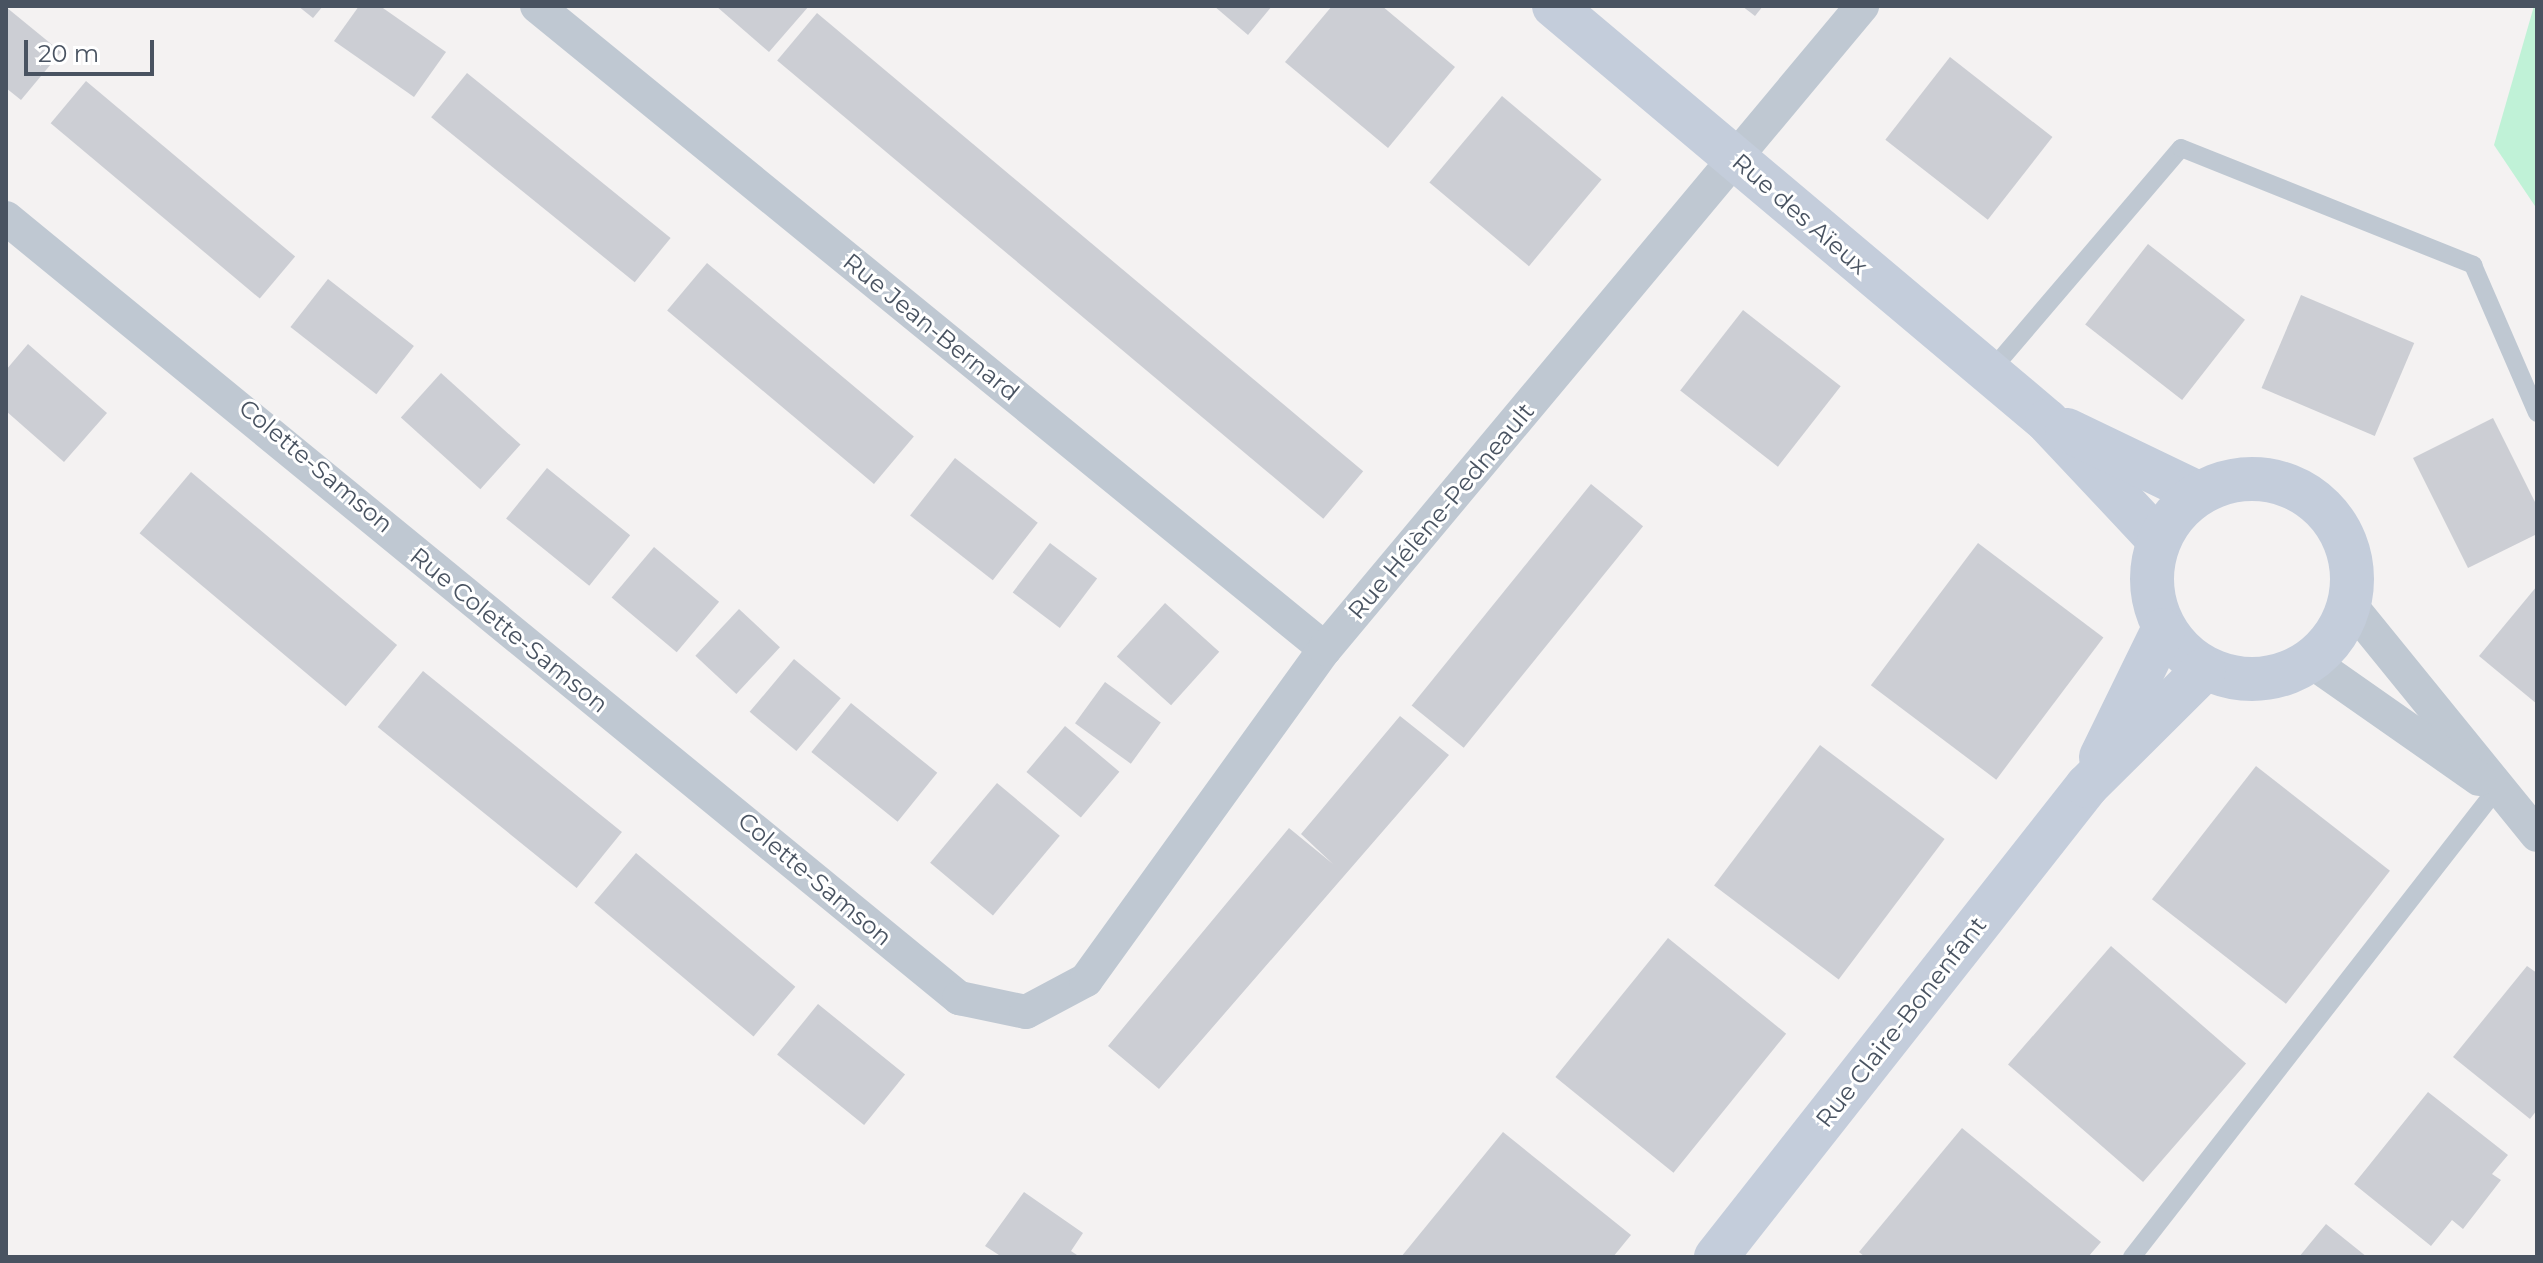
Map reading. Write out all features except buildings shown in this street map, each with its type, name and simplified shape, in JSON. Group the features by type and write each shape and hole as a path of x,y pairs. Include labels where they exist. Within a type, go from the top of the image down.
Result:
{"street":[{"name":"Rue Jean-Bernard","path":"537,6 1325,649"},
{"name":"Rue des Aïeux","path":"1554,6 2047,421 2158,539"},
{"name":"Rue Hélène-Pedneault","path":"1026,1012 1086,980 1325,649 1737,160 1862,6"},
{"name":"Colette-Samson","path":"6,209 959,998"},
{"name":"Rue Colette-Samson","path":"6,218 959,998 1026,1012"},
{"name":"Rue des Aïeux","path":"2047,421 2198,493"},
{"path":"2236,479 2276,480 2313,498 2345,541 2354,566 2351,606 2312,662 2259,681 2204,670 2163,630 2151,585 2158,539 2198,493 2236,479"},
{"path":"2351,606 2496,790 2537,835"},
{"name":"Rue Claire-Bonenfant","path":"2087,786 2163,630"},
{"path":"2312,662 2421,743 2496,790"},
{"name":"Rue Claire-Bonenfant","path":"1716,1257 2087,786 2204,670"}],"lane":[{"path":"1988,374 2181,148 2473,265 2537,413"},
{"path":"2132,1257 2496,790"}],"green space":[{"path":"2534,6 2537,6 2537,209 2494,145"}]}
